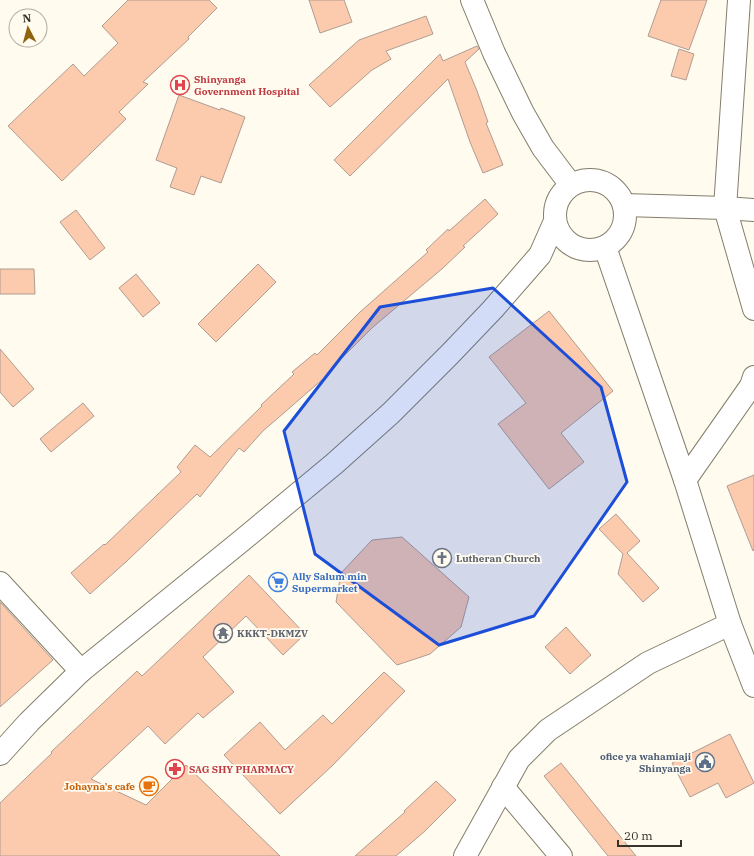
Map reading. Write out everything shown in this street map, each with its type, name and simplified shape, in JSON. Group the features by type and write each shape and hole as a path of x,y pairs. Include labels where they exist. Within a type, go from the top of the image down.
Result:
{"street":[{"path":"472,0 494,53 523,113 543,148 572,185"},
{"path":"740,0 725,208 754,310"},
{"path":"585,180 600,182 613,188 620,196 624,205 626,217 623,230 615,240 605,247 597,250 580,249 562,237 555,221 555,214 558,201 572,185 585,180"},
{"path":"624,205 754,210"},
{"path":"0,754 29,722 81,671 334,464 391,413 493,309 540,255 555,221"},
{"path":"605,247 684,480 730,624 747,651 754,686"},
{"path":"684,480 751,386 754,377"},
{"path":"0,583 81,671"},
{"path":"465,856 519,759 548,730 648,663 730,624"},
{"path":"503,787 561,856"}],"highlighted area":[{"path":"493,288 601,387 627,482 534,616 439,645 315,554 284,431 380,307"}],"building":[{"path":"128,0 209,0 217,8 188,37 189,39 143,82 148,84 119,112 126,119 62,181 8,126 73,64 84,76 118,43 102,26"},
{"path":"309,0 344,0 352,22 320,33"},
{"path":"661,0 707,0 689,50 648,36"},
{"path":"426,16 433,34 386,51 391,59 372,70 330,107 309,85 359,40"},
{"path":"477,46 479,49 465,62 488,122 486,123 503,165 483,173 470,142 448,79 350,176 334,160 440,54 443,61"},
{"path":"679,49 694,54 686,80 671,76"},
{"path":"179,95 220,110 221,108 245,117 221,183 201,176 194,195 170,187 177,168 156,160"},
{"path":"485,199 498,214 463,246 465,247 443,268 373,327 330,370 331,372 263,431 244,452 239,448 200,497 197,494 90,594 71,573 104,544 105,545 181,472 177,467 195,445 210,457 294,374 292,372 315,353 317,355 360,312 428,252 426,250 448,229 449,231"},
{"path":"76,210 105,248 90,260 60,222"},
{"path":"258,264 276,282 216,342 198,324"},
{"path":"0,269 34,269 35,294 0,294"},
{"path":"136,274 160,303 143,317 119,288"},
{"path":"549,311 613,391 561,433 584,462 549,489 498,424 526,403 489,357"},
{"path":"0,349 34,389 13,407 0,392"},
{"path":"83,403 94,416 51,452 40,439"},
{"path":"754,475 754,550 753,551 727,486"},
{"path":"616,514 640,541 627,553 659,588 643,602 618,574 623,554 599,529"},
{"path":"402,537 469,597 461,627 430,654 397,665 336,602 341,573 372,540"},
{"path":"249,575 305,634 283,655 246,616 203,657 234,692 203,718 198,713 165,744 148,726 91,779 146,805 186,765 280,856 0,856 0,803 52,753 51,752 137,671 142,676"},
{"path":"0,602 53,660 0,707"},
{"path":"566,627 591,655 570,674 545,647"},
{"path":"384,672 405,691 332,766 280,814 224,755 260,722 285,750 323,715 332,724"},
{"path":"730,734 754,783 726,798 718,783 690,797 672,763"},
{"path":"561,763 636,856 608,856 544,776"},
{"path":"436,781 456,800 425,831 396,856 355,856 405,812 404,811"}],"place":[{"name":"Shinyanga Government Hospital","path":"180,85"},
{"name":"Lutheran Church","path":"442,558"},
{"name":"Ally Salum min Supermarket","path":"278,582"},
{"name":"KKKT-DKMZV","path":"223,633"},
{"name":"ofice ya wahamiaji Shinyanga","path":"705,762"},
{"name":"SAG SHY PHARMACY","path":"175,769"},
{"name":"Johayna's cafe","path":"149,786"}]}
